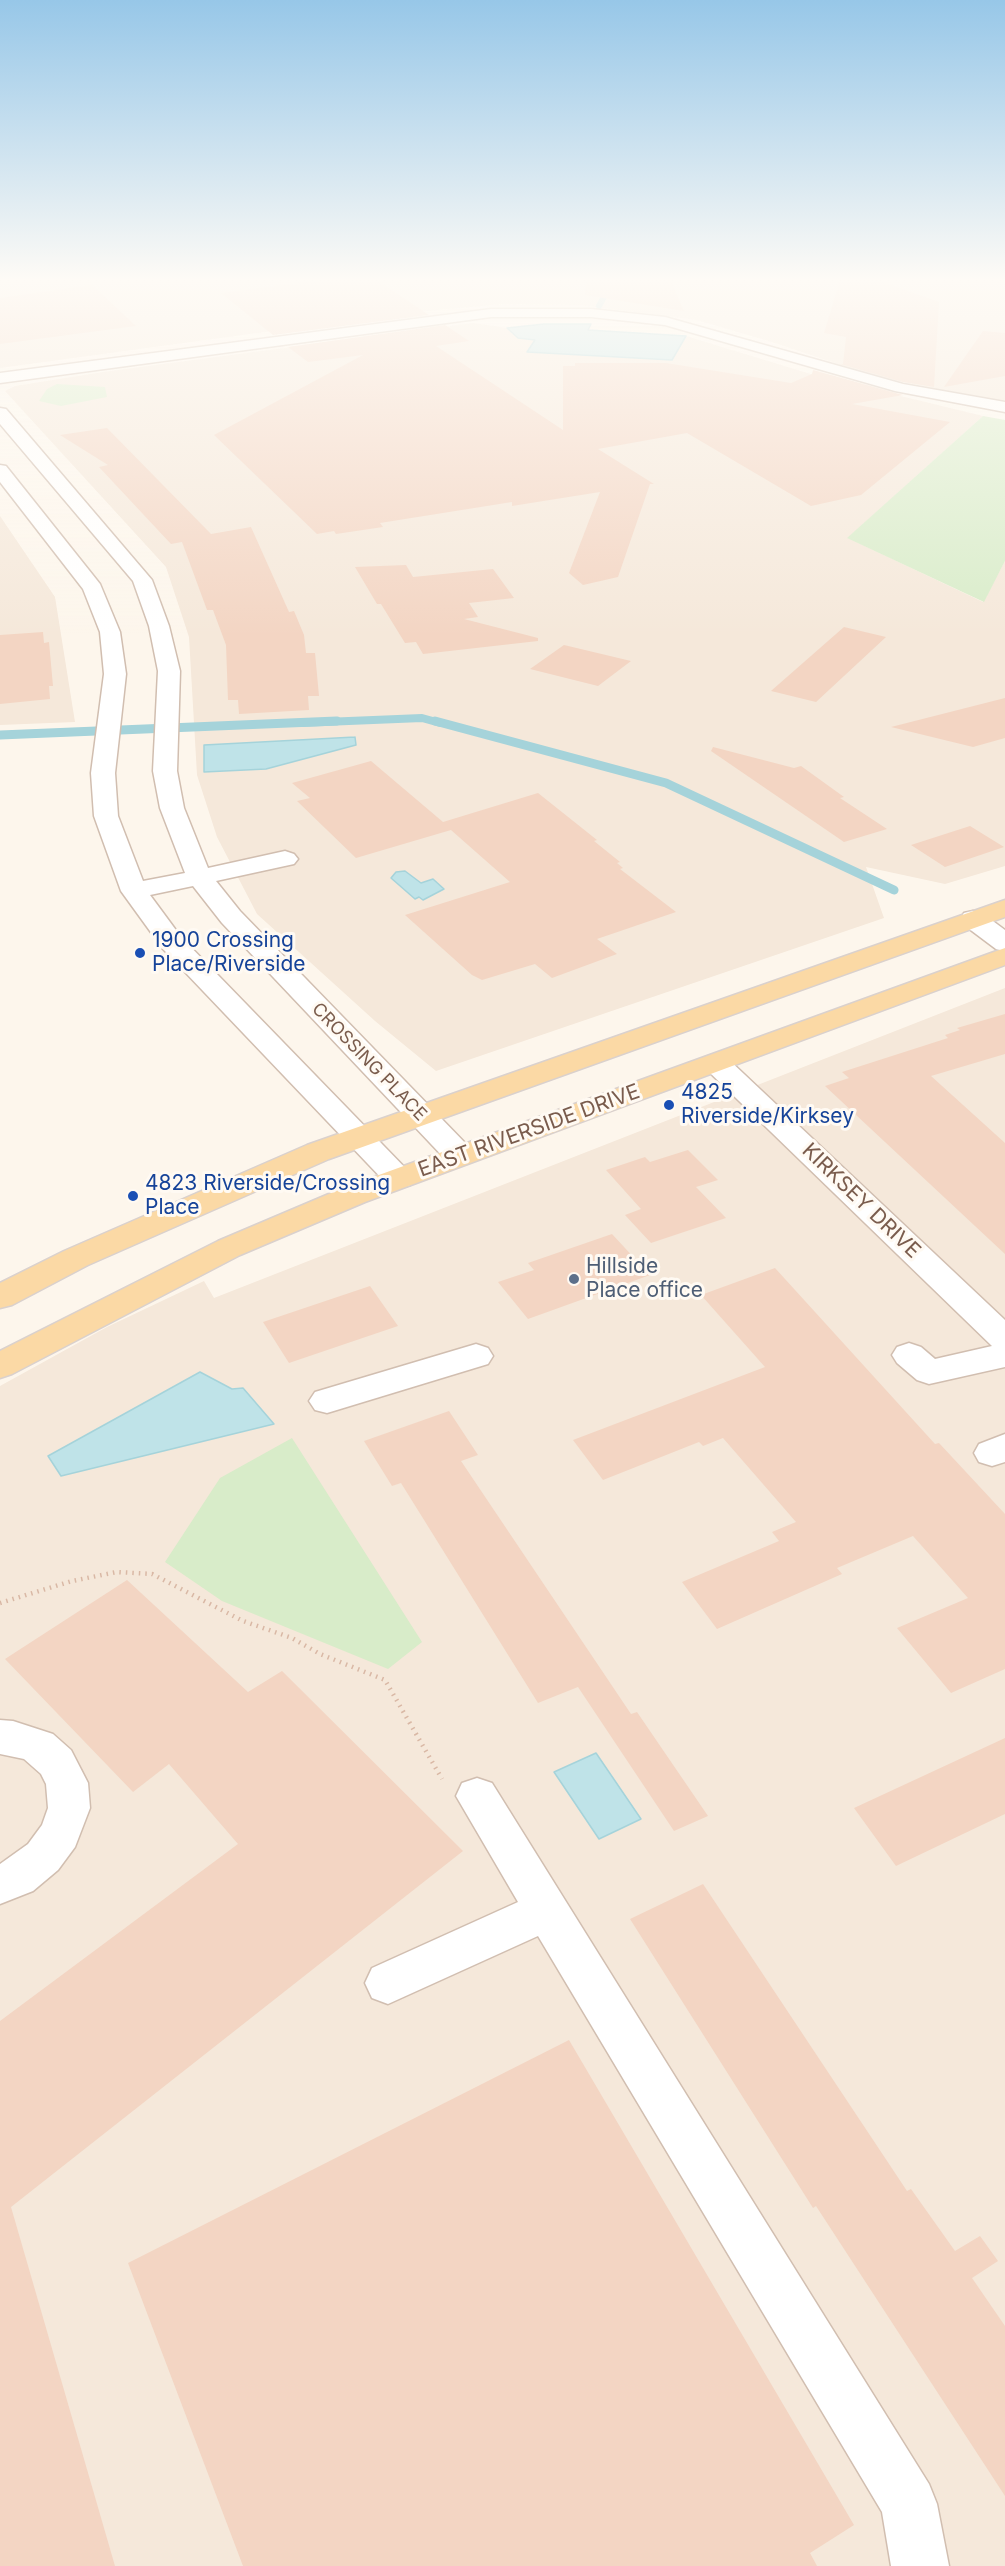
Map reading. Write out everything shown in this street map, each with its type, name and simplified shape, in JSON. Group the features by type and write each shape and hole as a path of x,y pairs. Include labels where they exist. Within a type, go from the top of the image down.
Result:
{"main road":[{"path":"0,1297 139,1230 289,1163 419,1114 1005,908"},
{"name":"EAST RIVERSIDE DRIVE","path":"0,1366 120,1302 229,1248 399,1178 717,1064 1005,956"}],"street":[{"path":"949,397 1005,407"},
{"name":"CROSSING PLACE","path":"0,413 142,580 159,626 169,671 165,771 172,808 199,877 231,917 459,1155"},
{"path":"0,470 93,588 110,632 115,674 103,773 106,816 134,891 172,943 399,1178"},
{"path":"134,891 285,859"},
{"path":"973,919 1005,943"},
{"name":"KIRKSEY DRIVE","path":"717,1064 1005,1339"},
{"path":"909,1355 929,1372 1005,1355"},
{"path":"327,1401 476,1356"},
{"path":"0,1737 13,1738 38,1746 56,1762 68,1783 69,1808 60,1834 43,1857 17,1877 0,1884"},
{"path":"477,1796 909,2504 920,2566"},
{"path":"388,1983 548,1911"}],"path":[{"path":"0,1603 72,1581 117,1572 138,1571 158,1576 243,1622 292,1638 320,1654 384,1680 449,1791 477,1796"}],"shaded area":[{"path":"10,397 904,397 983,416 848,538 983,602 1005,561 1005,866 945,884 866,867 884,918 436,1071 375,1021 257,914 217,837 197,775 189,637 166,567"},
{"path":"975,397 1005,397 1005,403"},
{"path":"0,516 55,597 75,722 0,725"},
{"path":"1005,988 1005,2566 0,2566 0,1386 107,1327 204,1281 214,1298"}],"green space":[{"path":"42,397 107,397 61,406 39,401"},
{"path":"983,416 1005,420 1005,561 984,602 847,538"},
{"path":"292,1438 422,1642 388,1669 222,1601 165,1562 220,1478"}],"water":[{"path":"355,737 356,745 266,769 204,772 204,745"},
{"path":"405,871 421,883 433,879 444,889 423,900 419,897 415,899 391,878 396,872"},
{"path":"200,1372 232,1389 243,1388 274,1424 61,1476 48,1456"},
{"path":"596,1753 641,1819 599,1839 554,1772"}],"building":[{"path":"285,397 513,397 563,430 563,397 893,397 852,404 950,422 861,495 811,506 687,433 598,449 654,484 650,484 618,577 583,585 569,573 600,492 512,506 512,502 380,523 383,527 336,534 334,531 317,534 214,435"},
{"path":"107,428 211,534 251,527 289,612 294,611 304,635 306,653 315,653 319,696 308,696 309,710 239,714 238,700 228,700 226,645 213,610 207,610 182,542 171,544 99,467 108,465 60,435"},
{"path":"406,565 413,577 493,569 514,598 469,603 478,617 464,619 538,638 538,641 423,654 416,642 405,643 381,604 377,604 355,567"},
{"path":"844,627 886,637 816,702 771,691"},
{"path":"43,632 44,643 49,642 53,686 49,686 50,699 0,704 0,635"},
{"path":"564,645 631,661 598,686 530,669"},
{"path":"1005,698 1005,738 973,747 891,727"},
{"path":"713,747 794,768 801,766 844,797 840,798 887,829 844,842 711,751"},
{"path":"371,761 443,822 538,793 597,840 594,841 620,862 617,863 623,868 620,869 676,912 597,939 617,954 552,978 535,964 482,980 472,975 405,915 510,882 451,830 356,858 297,801 310,798 292,783"},
{"path":"970,826 1004,847 945,867 911,845"},
{"path":"1005,1014 1005,1054 931,1076 1005,1143 1005,1254 825,1086 849,1078 842,1072 948,1038 945,1035 960,1030 957,1028"},
{"path":"688,1150 718,1180 696,1187 726,1218 651,1243 625,1215 641,1209 606,1170 645,1157 650,1162"},
{"name":"Hillside Place office","path":"612,1234 650,1275 528,1319 498,1282 534,1270 528,1263"},
{"path":"775,1268 935,1444 939,1443 1005,1514 1005,1669 951,1693 897,1628 968,1598 913,1536 837,1568 842,1574 717,1629 682,1582 779,1541 772,1532 796,1522 723,1438 703,1446 699,1442 603,1480 573,1440 765,1367 701,1295"},
{"path":"370,1286 398,1326 289,1363 263,1322"},
{"path":"449,1411 478,1455 461,1461 631,1714 637,1712 708,1816 674,1831 578,1687 538,1703 401,1483 392,1486 364,1441"},
{"path":"127,1580 248,1692 282,1671 463,1851 11,2207 115,2566 0,2566 0,2021 238,1844 169,1764 133,1792 5,1659"},
{"path":"1005,1738 1005,1814 896,1866 854,1808"},
{"path":"703,1884 907,2191 911,2189 955,2251 980,2236 998,2261 972,2278 1005,2326 1005,2496 816,2206 813,2208 630,1919"},
{"path":"569,2040 854,2525 810,2553 817,2566 243,2566 128,2263"}],"waterway":[{"path":"300,723 422,718 440,723"},
{"path":"0,735 337,721"},
{"path":"435,721 666,783 894,890"}],"place":[{"name":"1900 Crossing Place/Riverside","path":"140,953"},
{"name":"4825 Riverside/Kirksey","path":"669,1105"},
{"name":"4823 Riverside/Crossing Place","path":"133,1196"},
{"name":"Hillside Place office","path":"574,1279"}]}
